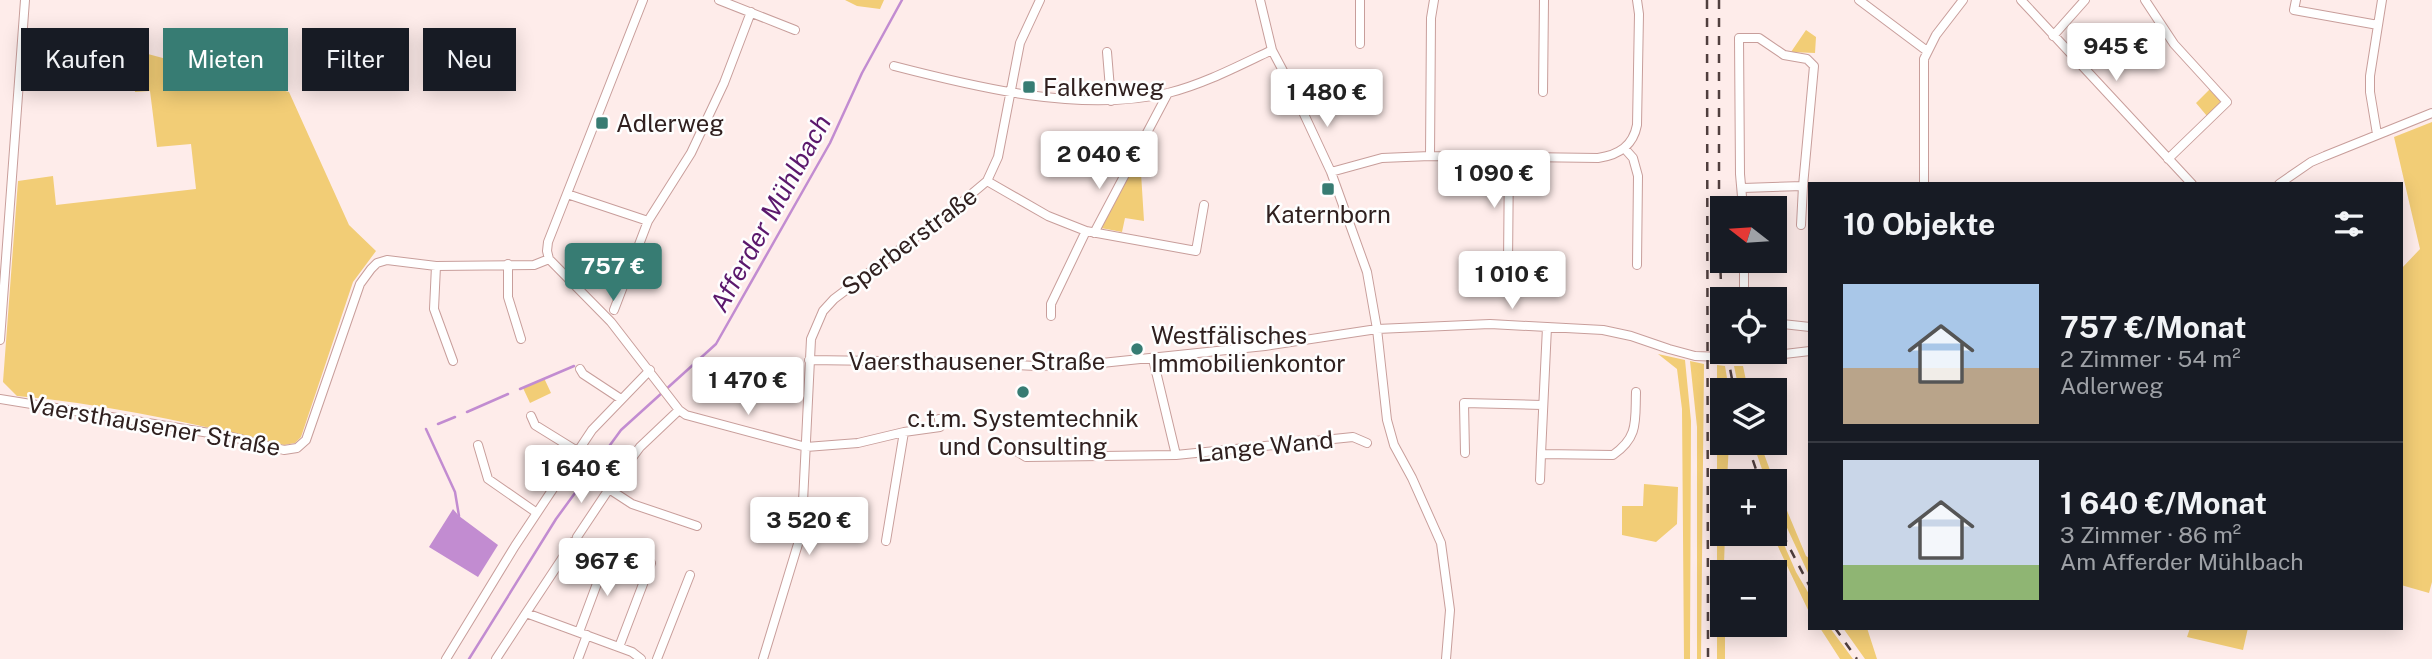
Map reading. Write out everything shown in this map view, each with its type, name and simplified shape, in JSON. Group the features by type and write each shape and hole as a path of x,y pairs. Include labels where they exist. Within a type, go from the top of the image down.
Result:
{"street":[{"path":"0,340 25,0"},
{"path":"643,0 548,242 549,258 611,322 679,410 697,418 806,447 858,443 940,427 939,418"},
{"path":"719,0 795,30"},
{"name":"Sperberstraße","path":"764,659 798,544 806,447 809,360 816,323 834,299 956,208 987,181 998,157 1020,43 1040,0"},
{"path":"1260,0 1272,50 1331,172 1367,272 1377,329 1383,397 1394,444 1441,543 1450,610 1446,659"},
{"path":"1360,0 1360,44"},
{"path":"1430,156 1431,18 1434,0"},
{"path":"1543,92 1544,0"},
{"path":"1331,172 1382,158 1598,158 1614,155 1625,149 1632,141 1637,125 1637,0"},
{"path":"1859,0 1927,51"},
{"path":"1924,182 1924,59 1963,0"},
{"path":"2021,0 2190,182"},
{"path":"2053,36 2085,0"},
{"path":"2145,0 2174,44 2227,102 2168,159"},
{"path":"2296,0 2294,10 2378,25"},
{"path":"2377,134 2370,84 2380,0"},
{"path":"614,310 648,220 691,153 724,83 751,12"},
{"path":"1742,196 1739,37 1759,38 1784,55 1807,59 1814,66 1801,225"},
{"path":"894,66 945,79 1065,100 1111,101 1168,93 1212,78 1272,50"},
{"path":"1107,52 1111,101"},
{"path":"1051,316 1051,304 1168,93"},
{"path":"2282,182 2311,162 2432,113"},
{"path":"1625,149 1633,158 1639,176 1637,265"},
{"path":"1508,264 1510,157"},
{"path":"987,181 1048,216 1090,232 1196,251 1204,205"},
{"path":"1742,188 1803,186"},
{"path":"567,194 648,220"},
{"name":"Vaersthausener Straße","path":"0,399 228,436 284,450 297,448 306,440 360,284 371,269 387,260 436,265 534,265 549,258"},
{"path":"508,264 508,298 521,339"},
{"path":"436,265 434,309 453,361"},
{"name":"Vaersthausener Straße","path":"809,360 1048,366 1153,359 1377,329 1490,324 1616,333 1695,356 1751,358 1808,351"},
{"path":"1787,324 1808,327"},
{"path":"1540,480 1547,327"},
{"name":"Lange Wand","path":"1153,359 1176,455 1353,437 1367,443"},
{"path":"580,369 583,374 621,399"},
{"path":"446,659 592,430 650,370"},
{"path":"1541,454 1613,455 1632,438 1636,392"},
{"path":"1465,453 1464,403 1542,405"},
{"path":"496,659 609,489 640,447 679,410"},
{"path":"531,416 535,425 577,452"},
{"path":"886,541 904,432"},
{"path":"478,445 488,479 537,513"},
{"path":"1016,452 1026,457 1176,455"},
{"path":"609,489 632,504 697,526"},
{"path":"578,659 608,554"},
{"path":"619,646 651,563"},
{"path":"657,659 690,575"},
{"path":"526,613 619,646 641,659"}],"shaded area":[{"path":"845,0 884,0 880,9 857,6"},
{"path":"1806,30 1816,37 1815,53 1791,52"},
{"path":"149,54 163,58 163,91 289,92 349,225 376,251 353,282 301,437 295,443 284,445 118,409 17,396 3,382 18,181 53,176 56,205 196,189 191,144 157,147 150,91 135,92 149,91"},
{"path":"2211,88 2221,99 2219,105 2207,116 2196,103"},
{"path":"2432,122 2432,582 2429,593 2403,586 2403,267 2420,249 2394,137"},
{"path":"1132,169 1141,173 1144,221 1125,218 1122,232 1101,228"},
{"path":"1658,354 1685,360 1691,421 1690,659 1684,659 1682,409 1677,369"},
{"path":"1690,361 1704,364 1701,659 1697,659 1697,427"},
{"path":"1717,365 1725,366 1727,378 1717,378"},
{"path":"1734,366 1743,366 1746,378 1736,378"},
{"path":"544,378 551,393 530,403 523,388"},
{"path":"1717,455 1728,455 1728,469 1717,469"},
{"path":"1757,455 1764,455 1770,469 1762,469"},
{"path":"1644,484 1678,487 1677,524 1656,542 1622,535 1622,506 1643,506"},
{"path":"453,509 498,545 478,577 429,547"},
{"path":"1787,511 1808,557 1808,573 1787,528"},
{"path":"1717,546 1725,546 1724,560 1717,560"},
{"path":"1778,546 1785,546 1808,592 1808,610 1787,566 1787,560 1784,560"},
{"path":"1821,630 1831,630 1853,659 1840,659"},
{"path":"1844,630 1868,630 1877,659 1865,659"},
{"path":"2189,630 2248,630 2243,650 2187,637"},
{"path":"1717,637 1725,637 1725,659 1717,659"}],"waterway":[{"name":"Afferder Mühlbach","path":"469,659 556,519 621,430 716,344 830,143 862,73 902,0"},
{"path":"520,389 574,366"},
{"path":"467,412 508,394"},
{"path":"438,424 455,417"},
{"path":"426,429 455,492 459,516"}],"railway":[{"path":"1707,0 1708,659"},
{"path":"1719,0 1721,287"},
{"path":"1729,364 1732,378"},
{"path":"1751,455 1756,469"},
{"path":"1787,543 1808,583"},
{"path":"1836,630 1857,659"}],"place":[{"name":"Falkenweg","path":"1029,87"},
{"name":"Adlerweg","path":"602,123"},
{"name":"Katernborn","path":"1328,189"},
{"name":"Westfälisches Immobilienkontor","path":"1137,349"},
{"name":"c.t.m. Systemtechnik und Consulting","path":"1023,392"}]}
